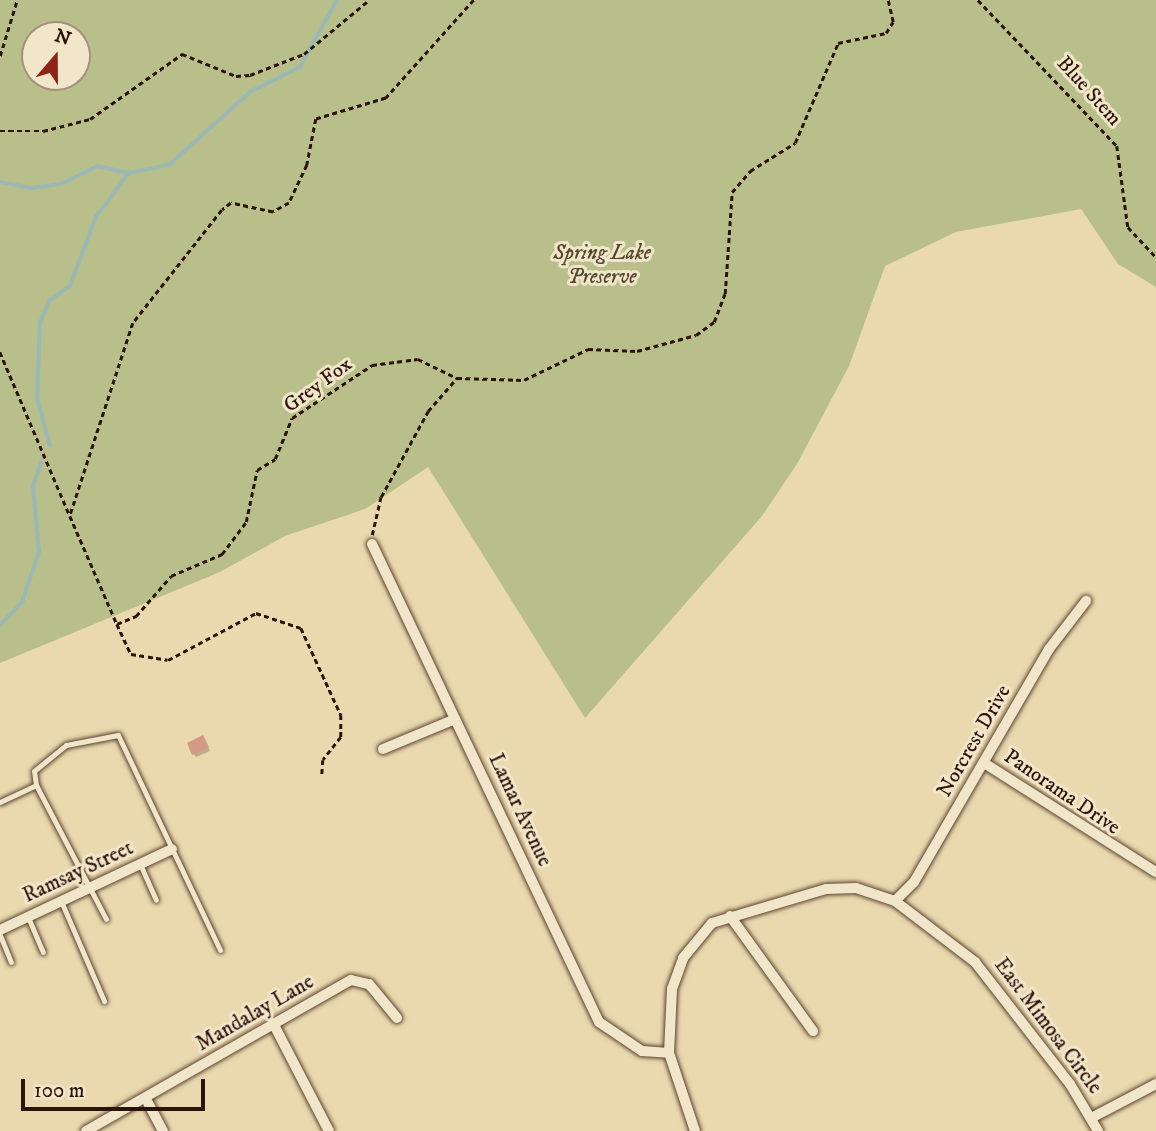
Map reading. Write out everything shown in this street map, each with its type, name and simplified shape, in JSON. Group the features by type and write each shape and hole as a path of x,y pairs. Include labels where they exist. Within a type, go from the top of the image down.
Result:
{"street":[{"name":"Lamar Avenue","path":"372,544 599,1021 642,1051 669,1053"},
{"name":"Norcrest Drive","path":"895,901 914,882 1049,649 1086,601"},
{"path":"383,749 455,719"},
{"name":"Panorama Drive","path":"984,762 1156,872"},
{"name":"Ramsay Street","path":"0,930 172,849"},
{"name":"East Mimosa Circle","path":"669,1053 672,989 683,958 712,923 826,889 856,888 895,901 975,962 1093,1117 1098,1131"},
{"path":"730,916 813,1031"},
{"name":"Mandalay Lane","path":"86,1131 358,977 397,1018"},
{"path":"274,1026 328,1131"},
{"path":"669,1053 695,1131"},
{"path":"1093,1117 1156,1084"},
{"path":"146,1099 163,1131"}],"lane":[{"path":"106,919 36,786 34,771 66,745 118,735 220,950"},
{"path":"0,802 36,786"},
{"path":"140,864 156,900"},
{"path":"61,901 104,1001"},
{"path":"27,917 43,952"},
{"path":"0,935 11,962"}],"path":[{"path":"0,56 17,0"},
{"path":"0,131 43,131 90,119 182,54 225,73 250,75 304,54 369,0"},
{"path":"70,516 133,323 147,301 231,203 273,212 289,203 307,165 316,119 386,98 474,0"},
{"name":"Grey Fox","path":"117,624 136,616 172,576 222,554 246,522 257,470 275,459 292,418 372,365 418,359 457,378 524,380 588,349 637,351 696,335 715,322 725,294 732,192 750,171 795,143 838,43 886,33 893,22 888,0"},
{"name":"Blue Stem","path":"978,0 1117,146 1128,227 1156,257"},
{"path":"0,352 131,654 168,660 256,613 301,628 341,715 341,737 323,760 323,776"},
{"path":"372,544 381,497 428,411 457,378"}],"green space":[{"name":"Spring Lake Preserve","path":"0,0 1156,0 1156,287 1118,264 1081,209 956,232 885,266 849,366 797,464 762,516 585,718 428,467 365,509 285,536 220,572 0,663"}],"building":[{"path":"203,735 209,747 192,755 187,743"}],"waterway":[{"path":"0,182 32,188 61,184 98,166 129,173 169,165 250,92 300,67 337,0"},
{"path":"50,446 37,398 40,323 50,300 70,286 96,217 129,173"},
{"path":"0,625 22,602 39,552 33,486 41,463"}]}
